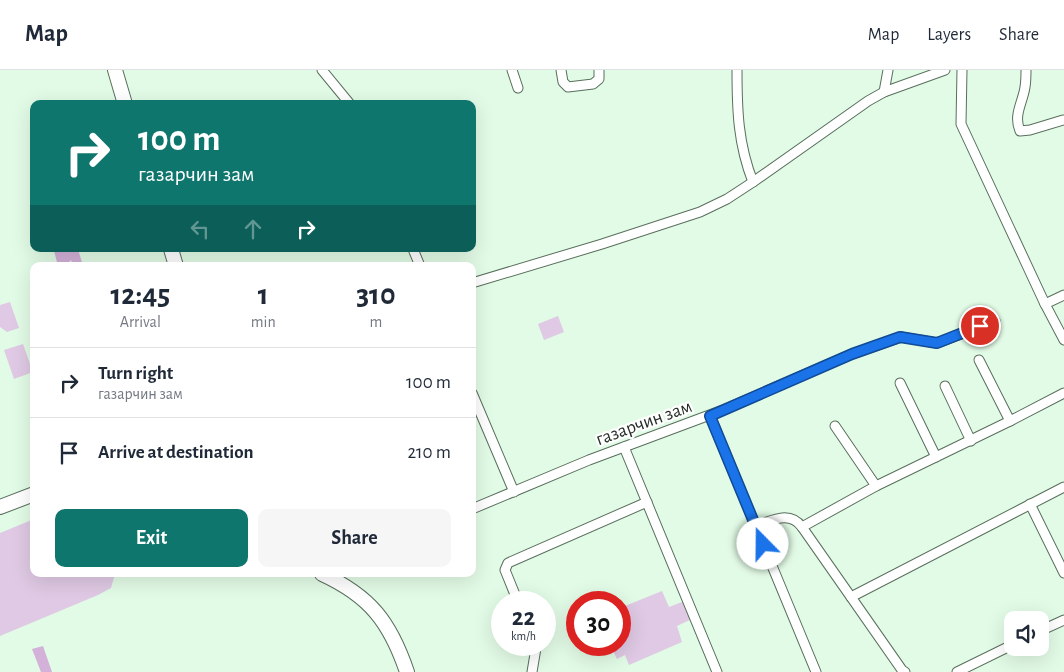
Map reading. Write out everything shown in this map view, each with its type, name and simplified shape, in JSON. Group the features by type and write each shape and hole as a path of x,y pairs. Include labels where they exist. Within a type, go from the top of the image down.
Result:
{"main road":[{"path":"115,70 124,100"},
{"path":"0,507 30,496"},
{"path":"338,577 369,603 379,615 390,632 407,672"}],"street":[{"path":"322,70 347,100"},
{"path":"512,70 518,88"},
{"path":"561,70 563,82 568,87 593,84 599,79 599,70"},
{"path":"737,70 737,118 744,157 753,182"},
{"path":"884,92 888,70"},
{"path":"476,282 700,212 727,199 859,107 884,92 945,70"},
{"path":"962,70 961,124 1045,304 1064,340"},
{"path":"1026,70 1025,88 1018,109 1017,124 1020,130 1030,130 1063,120"},
{"path":"1045,304 1064,295"},
{"name":"газарчин зам","path":"476,507 624,447 710,416 852,354 900,337 937,343 995,321"},
{"path":"979,360 1010,422"},
{"path":"900,383 936,457"},
{"path":"945,386 971,440"},
{"path":"802,527 876,486 1010,422 1064,393"},
{"path":"476,402 514,492"},
{"path":"710,416 816,672"},
{"path":"835,426 876,486"},
{"path":"624,447 717,672"},
{"path":"851,597 1064,487"},
{"path":"514,591 505,570 508,563 647,502"},
{"path":"1030,504 1064,573"},
{"path":"756,526 788,517 797,520 905,672"},
{"path":"1049,627 1064,620"},
{"path":"957,672 1004,649"},
{"path":"532,672 534,656"}],"shaded area":[{"path":"54,252 79,252 82,262 72,262 71,260 69,262 57,262"},
{"path":"10,302 19,328 7,332 0,327 0,305"},
{"path":"558,316 564,332 544,340 538,324"},
{"path":"23,344 30,364 30,373 14,379 4,350"},
{"path":"30,521 30,577 114,577 111,588 0,636 0,533"},
{"path":"662,591 669,607 687,600 694,618 677,626 682,642 629,665 625,656 631,656 631,604"},
{"path":"43,646 52,672 41,672 32,649"}],"route":[{"path":"763,544 710,416 852,354 900,337 937,343 980,326"}]}
